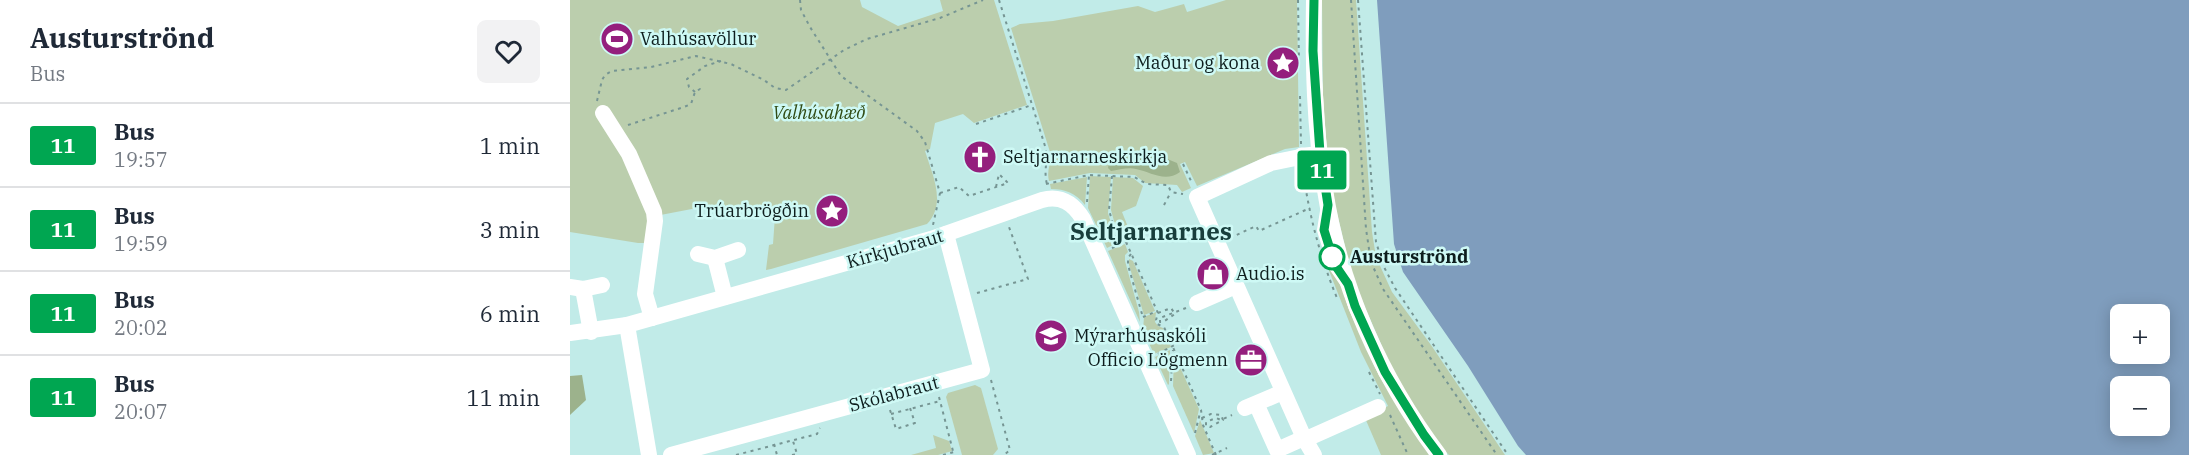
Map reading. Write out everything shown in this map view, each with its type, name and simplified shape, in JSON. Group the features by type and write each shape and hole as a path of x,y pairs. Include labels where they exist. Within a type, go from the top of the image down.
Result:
{"street":[{"path":"1314,0 1313,51 1320,153 1328,205 1348,284 1355,306 1385,372 1439,455"},
{"path":"603,113 629,153 654,212 655,221 645,294 652,318"},
{"path":"1314,455 1304,439 1197,197 1271,163 1320,153"},
{"name":"Kirkjubraut","path":"570,333 591,332 627,325 939,237 1050,198 1064,200 1072,205 1083,219 1188,455"},
{"path":"939,237 963,298 982,370"},
{"path":"725,297 707,256 738,250"},
{"path":"1196,299 1234,282"},
{"path":"591,332 577,288 602,285"},
{"path":"627,325 649,455"},
{"name":"Skólabraut","path":"671,455 982,370"},
{"path":"1281,387 1249,406 1277,450 1378,407"}],"path":[{"path":"800,0 801,10 841,76 917,131 925,142 940,193 939,237"},
{"path":"603,113 597,101 598,88 605,75 612,71 651,67 701,56 752,73 783,91 791,88 829,59 867,39 940,18 983,0"},
{"path":"999,0 1048,156 1044,171 1048,190"},
{"path":"1351,0 1366,229 1371,262 1383,289 1497,455"},
{"path":"1358,0 1376,242 1379,256 1395,288 1508,455"},
{"path":"695,92 689,87 687,79 705,66 721,61"},
{"path":"615,131 648,117 691,104 695,92 700,88 705,90"},
{"path":"976,124 1032,105"},
{"path":"1183,164 1197,197"},
{"path":"940,193 960,187 969,196 996,187 1008,183 999,174 996,187"},
{"path":"1046,184 1089,175 1134,177 1147,184 1168,185 1171,192 1164,205"},
{"path":"1087,209 1089,175"},
{"path":"1112,176 1109,210 1119,245"},
{"path":"1217,243 1256,226 1258,231 1310,208"},
{"path":"963,298 1028,279 1005,213"},
{"path":"1106,250 1134,239"},
{"path":"1126,242 1157,312 1157,324 1164,327 1201,410 1203,425 1215,454 1227,448"},
{"path":"1131,254 1128,258 1128,265 1142,324"},
{"path":"1142,317 1171,309 1175,314 1163,322 1160,322 1160,318 1172,314"},
{"path":"1153,356 1173,348 1180,342"},
{"path":"1171,391 1173,348"},
{"path":"982,370 989,373 1011,450 1004,455"},
{"path":"934,384 954,454 943,455"},
{"path":"891,414 940,401"},
{"path":"889,404 896,429 915,423 910,408"},
{"path":"1194,435 1201,410"},
{"path":"1202,418 1216,413 1221,416 1223,420 1210,427 1206,426 1206,422 1216,418 1221,420"},
{"path":"736,455 817,434 821,427"},
{"path":"792,455 797,454 793,440"}],"green space":[{"name":"Valhúsahæð","path":"570,0 860,0 862,7 898,26 943,11 940,0 994,0 1027,105 974,123 963,114 935,123 930,149 925,151 937,198 933,216 927,224 771,269 766,270 769,245 773,244 775,216 697,208 650,217 648,243 570,232"},
{"path":"1226,0 1297,0 1299,147 1285,149 1197,186 1185,162 1180,164 1191,188 1182,192 1177,185 1145,183 1135,175 1090,173 1049,181 1050,152 1011,28 1020,24 1053,21 1138,6 1155,12 1184,4 1187,12"},
{"path":"1322,0 1356,0 1372,232 1376,257 1392,292 1431,345 1505,455 1449,455 1438,444 1399,385 1353,280 1331,188 1323,110"},
{"path":"1122,152 1155,154 1177,163 1180,172 1163,177 1133,168 1111,171 1108,168 1109,162"},
{"path":"1090,176 1111,177 1108,213 1117,243 1107,248 1088,208"},
{"path":"1087,177 1085,205 1070,192 1051,189 1050,184"},
{"path":"1113,177 1133,178 1143,186 1136,206 1122,212 1132,237 1120,243 1111,210"},
{"path":"1125,244 1128,252 1125,255 1125,261 1140,322 1108,251"},
{"path":"1129,259 1133,261 1155,311 1144,315"},
{"path":"1326,263 1336,272 1429,455 1381,455 1365,418 1388,406 1361,352"},
{"path":"1156,312 1155,322 1163,328 1171,347 1154,354 1143,330 1144,317"},
{"path":"1170,350 1169,384 1168,385 1155,357"},
{"path":"1174,354 1199,409 1194,433 1173,386"},
{"path":"582,375 586,400 570,415 570,376"},
{"path":"975,385 981,388 998,449 993,455 962,455 946,397 948,393"},
{"path":"1200,420 1214,453 1203,455 1195,436"},
{"path":"933,435 949,441 952,451 938,455 911,455 936,448"}],"water":[{"path":"1377,0 2189,0 2189,455 1526,455 1403,272 1394,244"}],"bus line":[{"name":"11","path":"1314,0 1313,51 1320,153 1328,205 1324,230 1335,265 1348,284 1355,306 1385,372 1439,455"}],"place":[{"name":"Valhúsavöllur","path":"617,39"},
{"name":"Maður og kona","path":"1283,63"},
{"name":"Seltjarnarneskirkja","path":"980,157"},
{"name":"Trúarbrögðin","path":"832,211"},
{"name":"Austurströnd","path":"1332,257"},
{"name":"Audio.is","path":"1213,274"},
{"name":"Mýrarhúsaskóli","path":"1051,336"},
{"name":"Officio Lögmenn","path":"1251,360"}],"district":[{"name":"Seltjarnarnes","path":"1151,232"}]}
